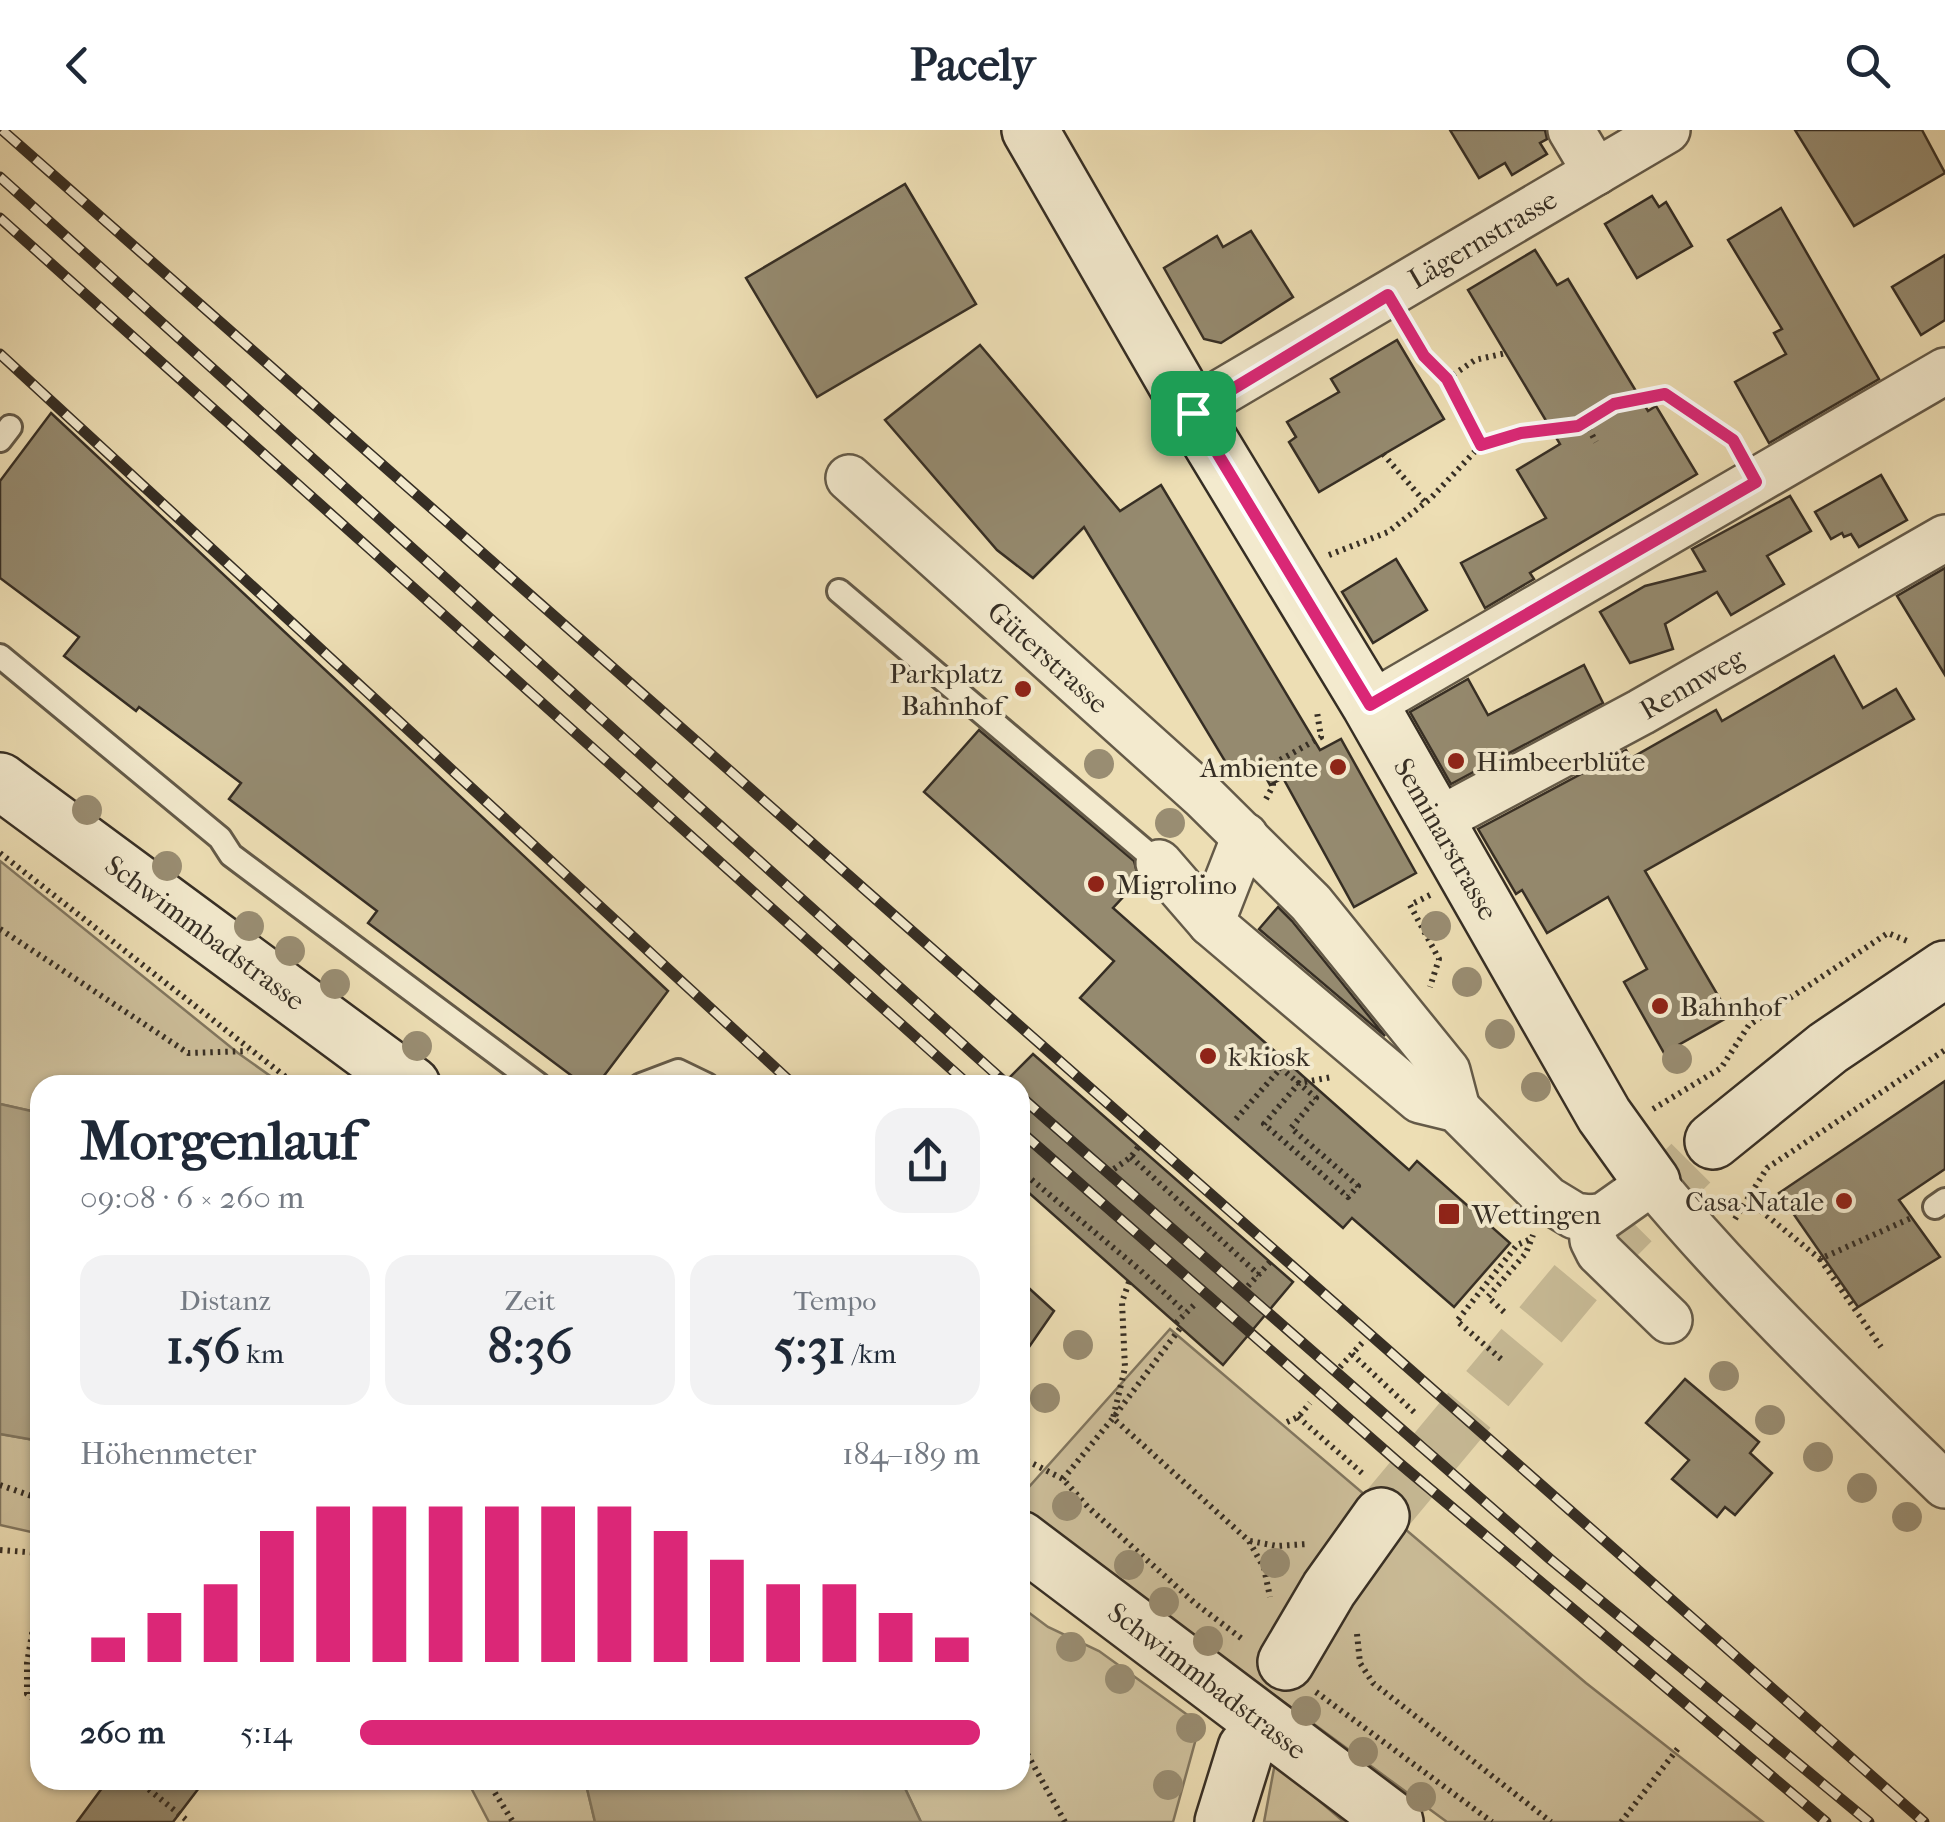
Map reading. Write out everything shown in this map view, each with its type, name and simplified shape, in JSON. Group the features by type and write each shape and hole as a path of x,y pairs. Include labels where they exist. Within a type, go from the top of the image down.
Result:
{"street":[{"name":"Seminarstrasse","path":"1030,130 1193,413 1343,708 1435,822 1604,1115 1652,1182 1717,1257 1810,1355 1943,1480"},
{"path":"1571,130 1596,172"},
{"name":"Lägernstrasse","path":"1193,413 1667,130"},
{"path":"1343,708 1756,482 1945,371"},
{"name":"Güterstrasse","path":"850,478 1245,836 1311,903 1447,1071 1456,1109"},
{"name":"Rennweg","path":"1435,822 1641,712 1945,538"},
{"name":"Schwimmbadstrasse","path":"0,781 398,1075"},
{"path":"1211,923 1245,836"},
{"name":"Güterstrasse","path":"1159,863 1211,923 1420,1100 1456,1109 1548,1199 1562,1210 1591,1218"},
{"path":"1713,1141 1828,1048 1929,956"},
{"path":"1652,1182 1604,1216 1591,1218 1593,1240 1599,1252 1669,1320"},
{"path":"1286,1662 1329,1589 1372,1495"},
{"name":"Schwimmbadstrasse","path":"1030,1547 1396,1822"},
{"path":"1223,1822 1246,1748"}],"lane":[{"path":"839,591 1159,863"},
{"path":"0,656 220,838 232,854 527,1075"}],"path":[{"path":"1388,295 1424,356 1447,379 1481,445"},
{"path":"1447,379 1475,360 1506,353"},
{"path":"1314,561 1388,532 1425,502 1481,445 1521,433 1585,422 1614,404 1665,394 1733,440 1756,482"},
{"path":"1585,422 1596,442"},
{"path":"1382,454 1425,502"},
{"path":"1273,786 1273,764 1321,737 1343,708"},
{"path":"0,853 282,1075"},
{"path":"1435,892 1410,905 1435,950"},
{"path":"0,929 188,1053 249,1051"},
{"path":"1645,1114 1720,1068 1749,1024 1888,934 1929,956"},
{"path":"1740,1214 1768,1168 1945,1050"},
{"path":"1236,1119 1281,1068 1299,1083 1316,1098 1291,1128 1358,1186 1348,1197 1264,1124 1299,1083"},
{"path":"1114,1170 1138,1146"},
{"path":"1131,1157 1259,1275"},
{"path":"1030,1178 1185,1312"},
{"path":"1749,1201 1820,1259 1882,1347"},
{"path":"1820,1259 1940,1203"},
{"path":"1501,1359 1458,1321 1518,1245 1532,1239"},
{"path":"1504,1312 1488,1297 1526,1253"},
{"path":"1248,1286 1270,1262"},
{"path":"1112,1418 1125,1368 1122,1302 1130,1282"},
{"path":"1062,1478 1112,1418 1185,1312 1196,1303"},
{"path":"1340,1367 1362,1343"},
{"path":"1352,1354 1415,1413"},
{"path":"1287,1422 1298,1417 1310,1403"},
{"path":"1298,1417 1372,1495"},
{"path":"1112,1418 1249,1541 1264,1568 1271,1602"},
{"path":"0,1485 30,1496"},
{"path":"1249,1541 1277,1546 1309,1544"},
{"path":"0,1550 30,1552"},
{"path":"1361,1621 1356,1634 1360,1663 1374,1682 1551,1822"},
{"path":"30,1650 30,1696"},
{"path":"1621,1822 1679,1747"},
{"path":"1030,1760 1065,1822"},
{"path":"149,1790 189,1822"},
{"path":"494,1790 513,1822"}],"shaded area":[{"path":"0,861 269,1075 30,1075 30,1111 0,1104"},
{"path":"0,1104 30,1111 30,1439 0,1434"},
{"path":"1170,1329 1586,1683 1763,1822 1447,1822 1030,1515 1030,1486"},
{"path":"0,1434 30,1439 30,1532 0,1525"},
{"path":"1030,1614 1048,1627 1099,1651 1200,1724 1173,1822 921,1822 906,1790 1030,1790"},
{"path":"1275,1763 1344,1822 1264,1822"},
{"path":"472,1790 587,1790 595,1822 489,1822"},
{"path":"587,1790 906,1790 921,1822 595,1822"}],"building":[{"path":"1450,130 1545,130 1547,139 1540,143 1547,154 1512,175 1505,163 1479,178"},
{"path":"1795,130 1922,130 1945,173 1854,226"},
{"path":"905,184 976,304 817,397 746,278"},
{"path":"1652,196 1659,207 1666,202 1692,246 1637,278 1605,224"},
{"path":"1781,208 1879,379 1769,443 1735,382 1786,354 1774,333 1782,329 1728,240"},
{"path":"1251,231 1293,297 1221,343 1204,339 1164,268 1217,236 1223,247"},
{"path":"1535,250 1557,285 1568,279 1648,411 1656,406 1697,474 1530,573 1534,579 1485,608 1461,563 1546,518 1517,470 1560,444 1468,290"},
{"path":"1945,255 1945,320 1921,335 1892,287"},
{"path":"1397,340 1444,419 1319,492 1289,442 1296,437 1287,422 1339,392 1331,379"},
{"path":"980,345 1120,511 1161,485 1320,750 1341,739 1416,873 1354,907 1283,778 1270,785 1258,763 1234,776 1084,527 1033,578 997,550 885,420"},
{"path":"51,413 668,991 605,1075 571,1075 368,923 377,911 229,799 241,783 64,656 79,637 0,578 0,481"},
{"path":"1881,475 1907,520 1859,547 1851,534 1844,537 1842,533 1831,539 1815,512"},
{"path":"1790,496 1811,531 1767,556 1784,584 1731,615 1717,592 1665,624 1673,649 1630,663 1600,612 1645,586 1705,571 1692,549"},
{"path":"1396,559 1427,610 1373,643 1342,592"},
{"path":"1945,568 1945,675 1897,596"},
{"path":"1834,656 1863,708 1896,689 1914,719 1645,871 1730,1016 1664,1053 1624,982 1647,969 1608,897 1547,933 1522,890 1516,894 1478,829 1626,750 1631,758 1716,710 1722,721"},
{"path":"1584,665 1603,703 1451,784 1410,712 1468,679 1488,715"},
{"path":"979,730 1134,861 1139,880 1113,908 1409,1170 1417,1161 1510,1243 1454,1307 1352,1218 1343,1228 1080,998 1114,961 924,792"},
{"path":"1278,907 1292,921 1385,1036 1259,929"},
{"path":"1033,1054 1293,1282 1223,1365 1030,1194 1030,1075 1012,1075"},
{"path":"1945,1081 1945,1169 1899,1200 1940,1257 1858,1307 1779,1193"},
{"path":"1030,1289 1054,1311 1030,1346"},
{"path":"1685,1379 1759,1442 1750,1453 1772,1473 1735,1515 1725,1507 1717,1517 1672,1479 1689,1460 1646,1423"},
{"path":"101,1790 197,1790 173,1822 77,1822"}],"tunnel":[{"path":"1381,1516 1597,1257 1713,1141"}],"railway":[{"path":"2,130 1924,1822"},
{"path":"0,177 997,1075"},
{"path":"0,218 958,1075"},
{"path":"0,354 783,1075"},
{"path":"1030,1105 1550,1559 1869,1822"},
{"path":"1030,1140 1398,1462 1826,1822"}],"place":[{"name":"Parkplatz Bahnhof","path":"1023,689"},
{"name":"Himbeerblüte","path":"1456,761"},
{"name":"Ambiente","path":"1338,767"},
{"name":"Migrolino","path":"1096,884"},
{"name":"Bahnhof","path":"1660,1006"},
{"name":"k kiosk","path":"1208,1056"},
{"name":"Casa Natale","path":"1844,1201"},
{"name":"Wettingen","path":"1449,1214"}],"route":[{"path":"1388,295 1424,356 1447,379 1481,445 1521,433 1578,426 1614,404 1665,394 1733,440 1756,482 1370,705 1193,413 1388,295"}]}
